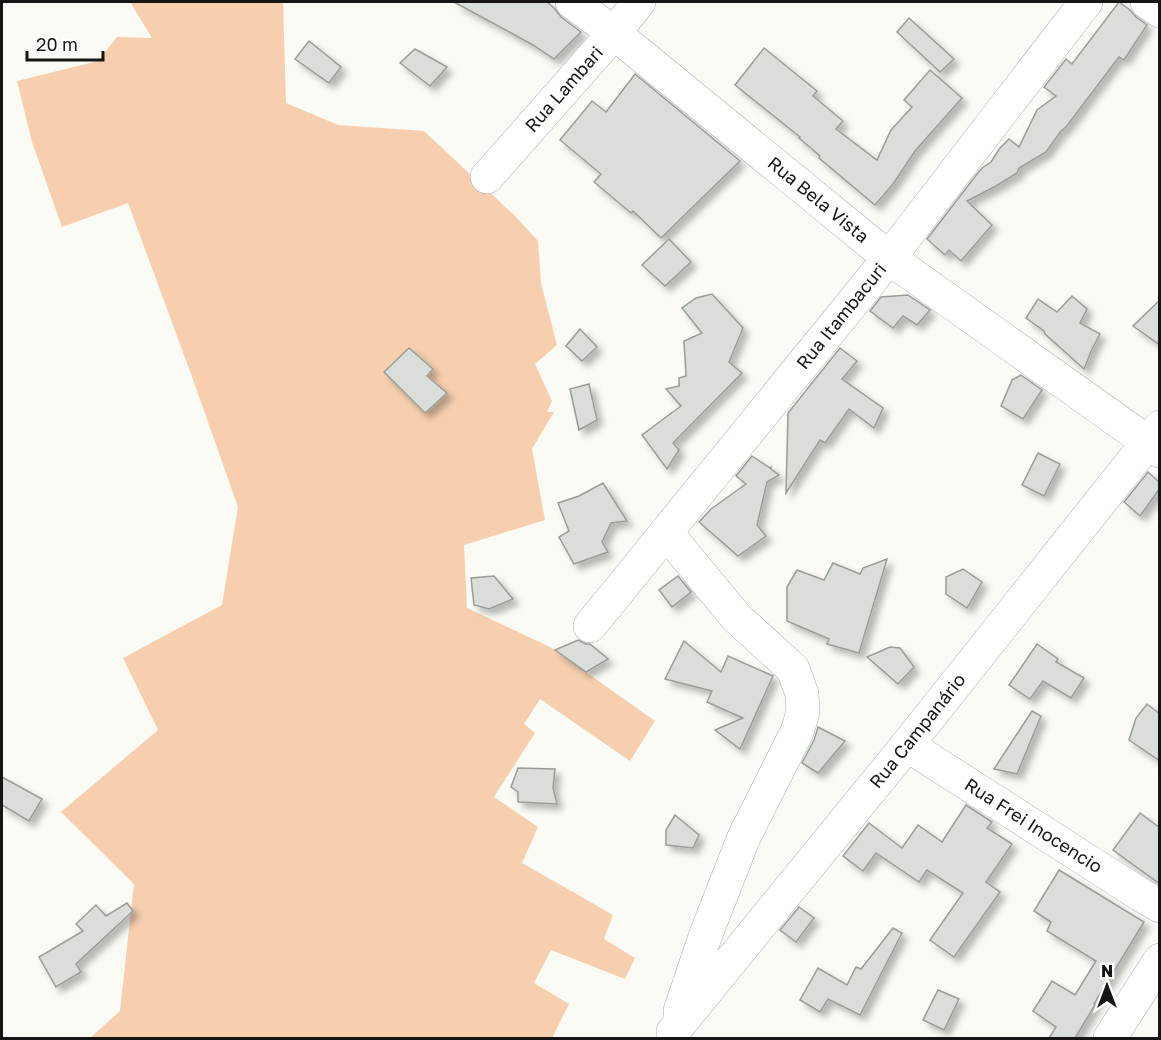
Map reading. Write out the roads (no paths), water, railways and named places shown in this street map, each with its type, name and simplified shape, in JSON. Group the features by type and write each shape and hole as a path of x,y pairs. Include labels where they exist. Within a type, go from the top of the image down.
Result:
{"street":[{"name":"Rua Bela Vista","path":"572,2 614,33 889,258 1155,440"},
{"name":"Rua Lambari","path":"488,177 639,2"},
{"name":"Rua Itambacuri","path":"590,626 889,258 1086,2"},
{"path":"1147,2 1160,11"},
{"name":"Rua Campanário","path":"672,1035 1155,440"},
{"name":"Rua Campanário","path":"666,532 736,617 793,669 802,694 803,712 797,732 744,837 706,934 672,1035"},
{"name":"Rua Frei Inocencio","path":"907,745 1160,906"},
{"path":"1110,1038 1160,960"}]}
